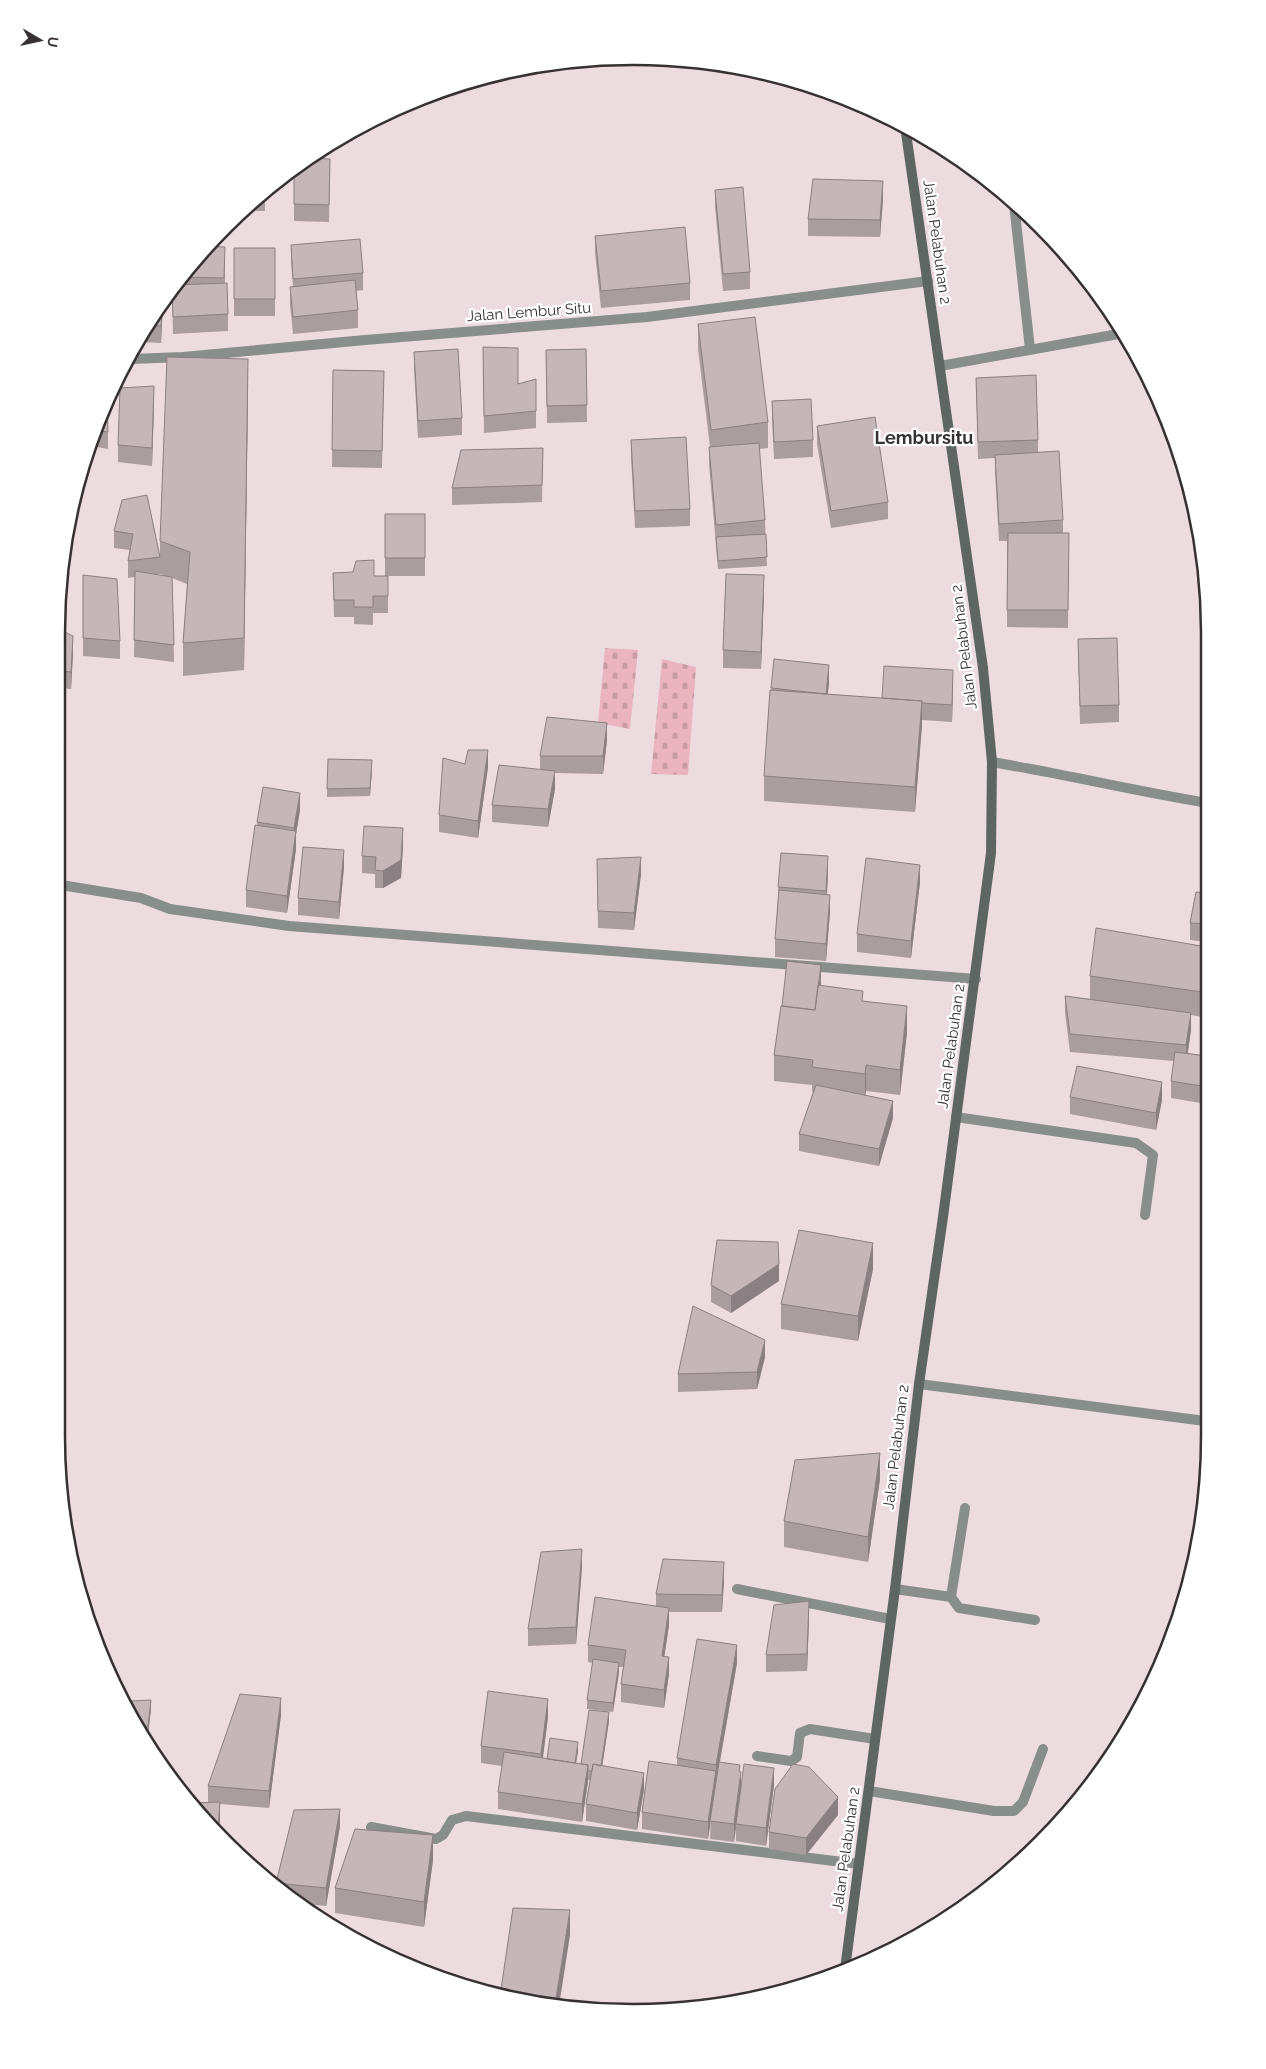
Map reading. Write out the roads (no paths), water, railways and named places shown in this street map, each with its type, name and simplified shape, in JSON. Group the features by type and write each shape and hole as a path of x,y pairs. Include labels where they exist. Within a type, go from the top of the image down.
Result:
{"main road":[{"name":"Jalan Pelabuhan 2","path":"846,1963 869,1791 918,1384 976,980 991,853 992,762 983,668 906,136"}],"street":[{"path":"1015,212 1030,349"},
{"name":"Jalan Lembur Situ","path":"136,359 183,357 647,317 928,281"},
{"path":"940,366 1116,334"},
{"path":"992,762 1201,802"},
{"path":"65,886 141,898 170,909 289,926 976,980"},
{"path":"956,1117 1136,1143 1153,1155 1145,1215"},
{"path":"918,1384 1201,1421"},
{"path":"964,1508 951,1597 959,1608 1035,1620"},
{"path":"737,1589 890,1619"},
{"path":"894,1589 951,1597"},
{"path":"757,1756 791,1761 797,1757 800,1733 810,1729 875,1740"},
{"path":"869,1791 994,1811 1014,1811 1023,1802 1043,1748"},
{"path":"370,1827 436,1839 443,1835 452,1820 466,1816 859,1864"}],"district":[{"name":"Lembursitu","path":"924,437"}]}
